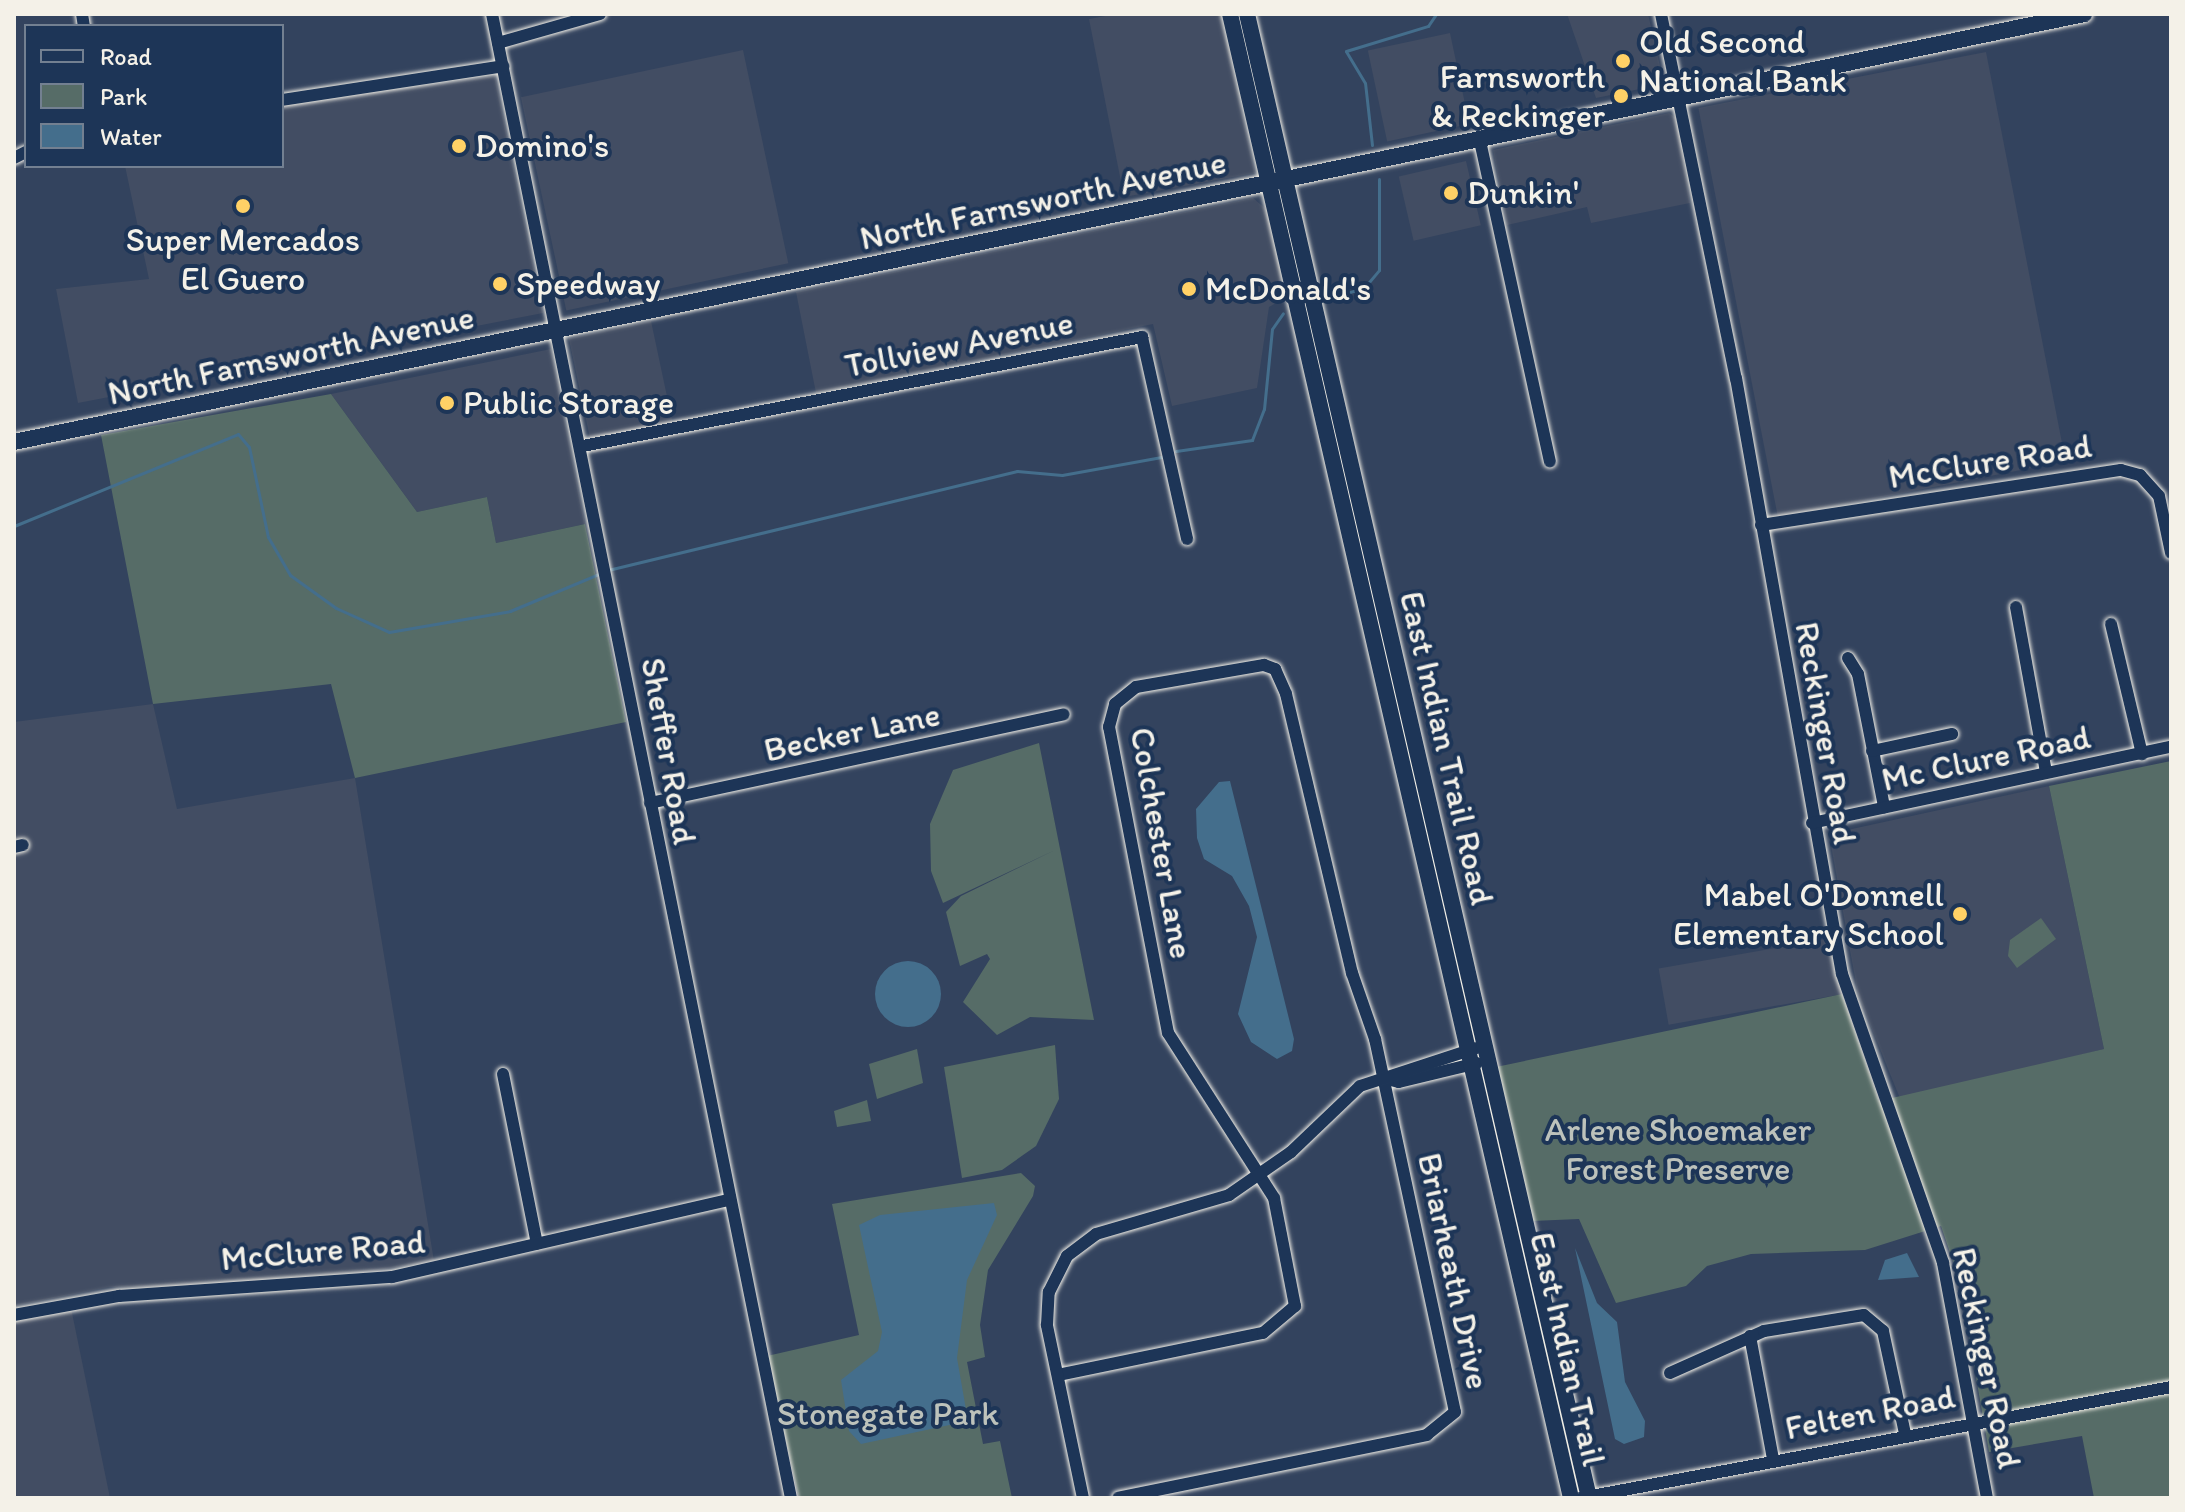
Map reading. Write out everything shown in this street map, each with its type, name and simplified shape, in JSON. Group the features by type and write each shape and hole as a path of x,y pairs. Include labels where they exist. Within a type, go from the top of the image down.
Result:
{"main road":[{"path":"1230,14 1267,185"},
{"name":"East Indian Trail Road","path":"1247,14 1487,1053 1586,1497"},
{"name":"North Farnsworth Avenue","path":"14,442 2084,14"},
{"name":"East Indian Trail","path":"1267,185 1571,1498"},
{"path":"1382,681 1400,677"}],"street":[{"name":"Sheffer Road","path":"492,14 583,446 728,1200 791,1498"},
{"path":"498,43 600,14"},
{"name":"Reckinger Road","path":"1661,14 1680,98 1761,525 1812,823 1847,997 1943,1263 1975,1420 1987,1498"},
{"path":"284,100 503,66"},
{"path":"1480,141 1550,461"},
{"name":"Tollview Avenue","path":"583,446 1142,337 1187,539"},
{"name":"McClure Road","path":"1761,525 2121,470 2154,488 2171,553"},
{"path":"2016,607 2046,772"},
{"path":"2111,624 2142,754"},
{"path":"1848,658 1858,674 1884,807"},
{"name":"Colchester Lane","path":"1260,1175 1168,1033 1109,727 1123,696 1251,662 1275,669 1383,1078"},
{"name":"Becker Lane","path":"650,803 1064,714"},
{"path":"1872,751 1952,734"},
{"name":"Mc Clure Road","path":"1812,823 2171,747"},
{"path":"1083,1498 1046,1310 1067,1256 1096,1234 1201,1207 1260,1175 1344,1096 1383,1078 1487,1053"},
{"path":"503,1074 537,1244"},
{"name":"Briarheath Drive","path":"1118,1498 1427,1435 1451,1420 1454,1388 1383,1078"},
{"path":"1058,1375 1263,1333 1290,1316 1295,1282 1279,1210 1260,1175"},
{"name":"McClure Road","path":"14,1315 119,1296 392,1277 728,1200"},
{"path":"1670,1373 1750,1336 1871,1317 1886,1340 1905,1434"},
{"path":"1750,1336 1773,1459"},
{"name":"Felten Road","path":"1586,1497 1975,1420 2171,1387"}],"shaded area":[{"path":"1116,14 1221,14 1255,173 1124,197 1089,19"},
{"path":"1567,14 1648,14 1664,84 1596,98"},
{"path":"1450,33 1469,124 1387,141 1368,50"},
{"path":"743,50 788,263 566,310 521,97"},
{"path":"1986,52 2066,461 1778,517 1698,108"},
{"path":"495,76 543,313 78,403 56,289 149,279 125,168 284,168 284,104"},
{"path":"1669,113 1677,119 1690,203 1591,223 1587,207 1507,225 1493,150"},
{"path":"1466,161 1481,225 1414,241 1399,177"},
{"path":"1253,198 1267,210 1286,297 1269,307 1257,388 1172,406 1153,324 816,393 796,292"},
{"path":"651,321 675,435 593,453 569,338"},
{"path":"551,349 585,524 496,543 487,497 417,512 331,394"},
{"path":"153,704 177,809 355,778 434,1261 284,1285 109,1287 14,1306 14,722"},
{"name":"Mabel O'Donnell Elementary School","path":"2049,786 2104,1049 1901,1101 1858,994 1829,834"},
{"path":"1832,938 1842,994 1669,1025 1659,969"},
{"path":"71,1308 110,1498 14,1498 14,1320"}],"green space":[{"path":"331,394 417,512 487,497 496,543 585,524 626,722 355,778 331,684 153,704 101,435"},
{"path":"1039,743 1094,1020 1030,1017 997,1035 963,1002 990,959 987,954 960,966 946,912 961,896 1055,850 943,903 931,871 930,824 953,770"},
{"name":"Arlene Shoemaker Forest Preserve","path":"2171,761 2171,1498 2094,1498 2082,1436 1989,1452 1959,1279 1941,1226 1865,1250 1751,1254 1707,1266 1686,1286 1616,1303 1579,1219 1532,1221 1496,1067 1842,994 1879,1101 2104,1049 2049,786"},
{"path":"2041,918 2056,939 2017,968 2008,956 2010,940"},
{"path":"1055,1045 1059,1099 1036,1146 1002,1170 962,1178 944,1067"},
{"path":"917,1049 923,1083 877,1099 869,1064"},
{"path":"867,1100 871,1121 837,1127 834,1111"},
{"name":"Stonegate Park","path":"1021,1173 1035,1186 1033,1196 988,1270 980,1325 985,1357 967,1362 983,1444 1000,1441 1012,1498 799,1498 767,1356 859,1335 832,1204"}],"water":[{"path":"1230,781 1294,1039 1292,1051 1277,1059 1251,1042 1238,1014 1257,937 1249,906 1232,876 1204,859 1197,838 1196,809 1219,782"},
{"path":"902,961 914,961 926,966 936,976 941,994 939,1007 926,1022 914,1027 902,1027 890,1022 880,1012 875,1000 875,988 880,976 890,966"},
{"path":"994,1203 997,1215 967,1280 957,1358 968,1421 861,1444 849,1431 841,1380 878,1351 882,1332 859,1225 880,1215"},
{"path":"1575,1248 1597,1303 1617,1322 1625,1382 1645,1421 1644,1437 1624,1444 1615,1439"},
{"path":"1907,1253 1919,1277 1878,1280 1885,1260"}],"waterway":[{"path":"1372,145 1365,83 1346,51 1428,26 1436,14"},
{"path":"1325,299 1364,288 1379,270 1379,179"},
{"path":"1176,451 1252,440 1264,409 1272,329 1283,313"},
{"path":"14,526 238,434 249,447 268,537 290,575 336,608 389,632 510,611 601,573"},
{"path":"608,570 1017,471 1062,475 1161,457"}],"place":[{"name":"Old Second National Bank","path":"1623,61"},
{"name":"Farnsworth & Reckinger","path":"1621,96"},
{"name":"Domino's","path":"459,146"},
{"name":"Dunkin'","path":"1451,193"},
{"name":"Super Mercados El Guero","path":"243,206"},
{"name":"Speedway","path":"500,284"},
{"name":"McDonald's","path":"1189,289"},
{"name":"Public Storage","path":"447,403"},
{"name":"Mabel O'Donnell Elementary School","path":"1960,914"}]}
